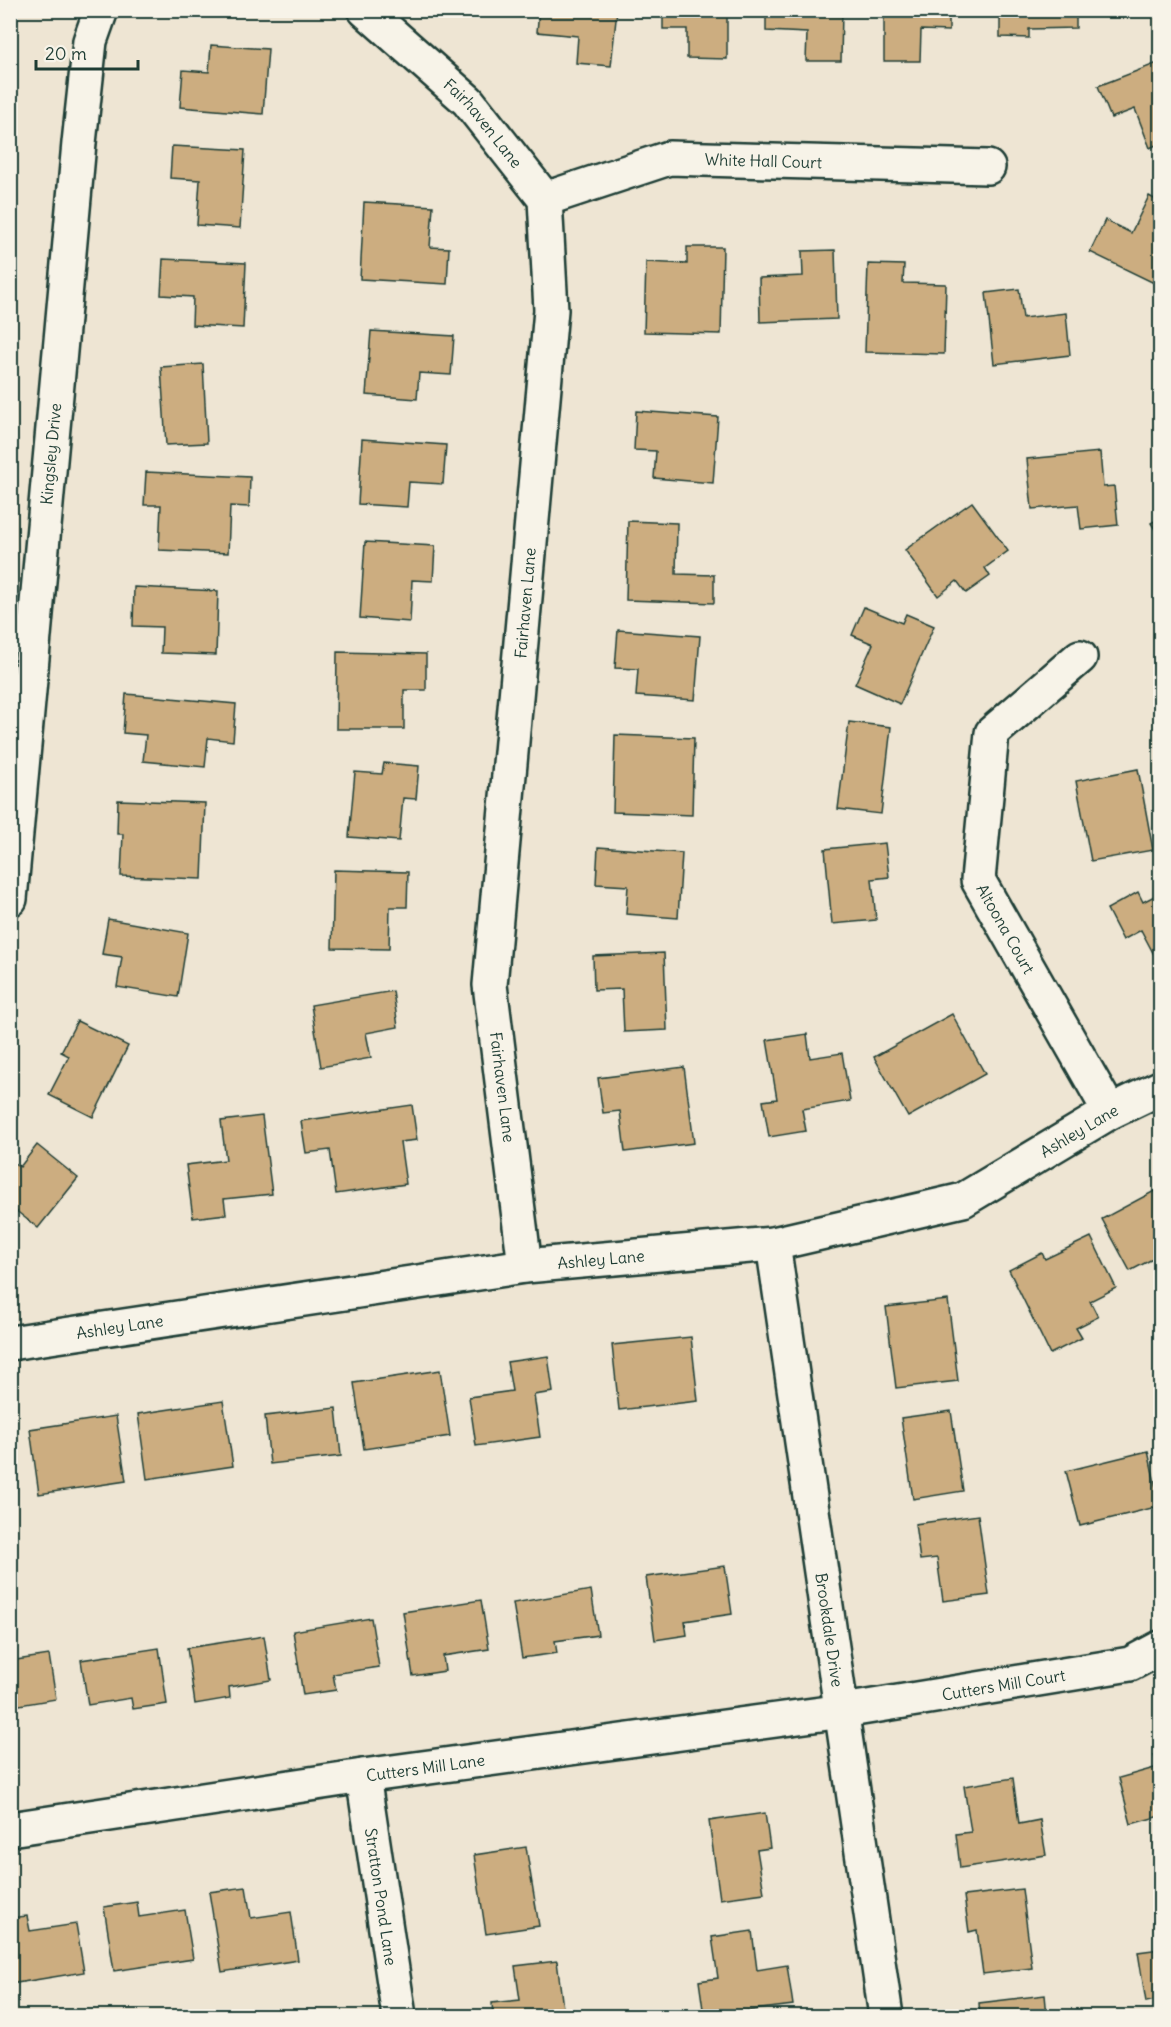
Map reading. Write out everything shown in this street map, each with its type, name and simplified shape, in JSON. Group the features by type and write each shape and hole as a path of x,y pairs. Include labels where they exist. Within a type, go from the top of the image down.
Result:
{"street":[{"name":"Kingsley Drive","path":"10,899 16,770 79,142 90,41 101,10"},
{"name":"Fairhaven Lane","path":"365,10 468,101 545,199 551,310 490,985 525,1266"},
{"name":"White Hall Court","path":"545,199 669,158 988,167"},
{"name":"Altoona Court","path":"1080,657 992,733 978,880 1110,1112"},
{"name":"Ashley Lane","path":"10,1343 525,1266 773,1244 963,1200 1110,1112 1161,1088"},
{"name":"Brookdale Drive","path":"773,1244 886,2016"},
{"name":"Cutters Mill Court","path":"843,1711 1130,1664 1161,1648"},
{"name":"Cutters Mill Lane","path":"10,1829 363,1776 843,1711"},
{"name":"Stratton Pond Lane","path":"363,1776 399,2016"}],"building":[{"path":"539,10 617,10 611,66 576,63 578,36 537,32"},
{"path":"663,10 727,10 727,59 687,58 687,29 663,29"},
{"path":"766,10 842,10 841,61 806,61 807,33 766,31"},
{"path":"884,10 949,10 949,31 921,30 920,61 884,61"},
{"path":"1000,10 1076,10 1076,28 1029,29 1029,38 1000,37"},
{"path":"211,45 268,49 263,114 180,107 183,70 209,72"},
{"path":"1160,62 1160,143 1150,148 1135,109 1111,118 1098,86"},
{"path":"172,146 245,150 240,228 197,225 200,180 170,178"},
{"path":"1149,196 1160,202 1160,270 1154,283 1090,252 1105,220 1131,233"},
{"path":"364,202 433,206 430,247 449,248 447,284 360,279"},
{"path":"687,247 723,247 721,334 644,332 646,262 687,264"},
{"path":"835,250 837,319 760,322 759,278 803,276 802,251"},
{"path":"163,259 246,263 243,328 192,325 193,297 161,295"},
{"path":"868,264 904,265 903,283 946,284 944,354 865,352"},
{"path":"1019,289 1023,318 1066,313 1070,355 994,364 986,293"},
{"path":"371,331 454,336 451,375 419,373 417,399 366,395"},
{"path":"203,364 207,443 166,445 161,367"},
{"path":"636,411 718,417 713,483 654,478 656,451 634,450"},
{"path":"362,439 446,445 443,484 409,482 407,507 358,504"},
{"path":"1100,452 1103,487 1114,486 1118,525 1081,529 1078,505 1032,509 1027,459"},
{"path":"146,472 250,477 249,507 230,506 228,553 159,550 161,505 144,505"},
{"path":"972,502 1008,551 985,568 990,576 966,593 957,581 938,596 905,550"},
{"path":"1160,518 1160,537 1151,523"},
{"path":"628,521 677,523 676,574 714,575 714,603 626,600"},
{"path":"365,542 435,546 433,581 412,580 410,622 360,618"},
{"path":"134,587 218,591 216,655 161,653 162,627 133,626"},
{"path":"864,607 902,623 906,614 934,626 900,704 855,684 873,644 852,635"},
{"path":"618,630 700,636 695,700 636,696 638,669 615,668"},
{"path":"337,652 426,654 426,690 404,690 404,729 336,729"},
{"path":"126,694 236,704 233,741 208,738 205,767 143,761 146,735 123,733"},
{"path":"849,722 891,727 881,814 838,809"},
{"path":"615,735 694,738 692,815 613,812"},
{"path":"384,763 419,766 416,799 403,798 399,841 349,837 355,772 382,774"},
{"path":"1138,769 1153,850 1091,861 1076,781"},
{"path":"118,800 205,803 202,879 121,876 123,834 117,834"},
{"path":"885,843 889,877 872,879 876,920 832,924 825,849"},
{"path":"598,847 682,853 678,918 626,914 628,886 596,884"},
{"path":"334,870 408,872 407,907 390,907 389,949 332,948"},
{"path":"1138,892 1143,902 1160,893 1160,966 1141,930 1123,940 1107,909"},
{"path":"108,919 188,933 178,997 117,987 122,957 102,954"},
{"path":"664,953 667,1030 624,1032 622,989 594,990 593,956"},
{"path":"393,991 398,1027 366,1033 371,1058 321,1067 311,1005"},
{"path":"952,1014 985,1074 908,1117 874,1057"},
{"path":"77,1021 128,1046 93,1117 49,1095 69,1056 61,1052"},
{"path":"807,1034 810,1058 842,1053 850,1101 802,1109 806,1131 769,1137 763,1101 777,1099 767,1040"},
{"path":"684,1067 694,1143 625,1152 620,1111 603,1113 598,1078"},
{"path":"412,1105 417,1140 400,1142 406,1184 336,1194 330,1150 306,1153 301,1121"},
{"path":"262,1116 272,1194 224,1199 226,1214 193,1218 186,1165 226,1160 221,1121"},
{"path":"37,1145 78,1178 38,1228 10,1206 10,1160 20,1167"},
{"path":"1160,1188 1160,1255 1130,1271 1102,1219"},
{"path":"1091,1237 1116,1288 1090,1301 1098,1317 1076,1328 1082,1338 1050,1354 1009,1270 1042,1253 1045,1259"},
{"path":"948,1300 958,1381 896,1388 886,1307"},
{"path":"691,1337 698,1401 619,1410 612,1345"},
{"path":"548,1356 553,1392 534,1395 540,1437 476,1446 469,1397 512,1391 507,1362"},
{"path":"440,1370 450,1436 364,1449 354,1383"},
{"path":"223,1401 233,1466 147,1479 138,1414"},
{"path":"336,1408 341,1456 270,1464 265,1416"},
{"path":"951,1411 963,1491 913,1499 901,1418"},
{"path":"116,1416 126,1481 39,1494 30,1429"},
{"path":"1148,1451 1160,1506 1080,1526 1066,1471"},
{"path":"10,1455 16,1492 10,1493"},
{"path":"978,1515 989,1595 943,1601 937,1558 920,1560 915,1524"},
{"path":"725,1566 732,1614 685,1621 687,1635 655,1640 646,1577"},
{"path":"591,1590 598,1635 555,1641 557,1653 522,1658 513,1603"},
{"path":"481,1600 489,1649 443,1656 445,1671 413,1676 403,1612"},
{"path":"371,1618 379,1667 333,1674 336,1690 303,1695 293,1631"},
{"path":"264,1636 271,1680 229,1687 230,1698 195,1704 187,1648"},
{"path":"159,1648 167,1704 133,1709 131,1698 88,1705 81,1660"},
{"path":"49,1655 56,1699 13,1706 15,1717 10,1718 10,1661"},
{"path":"1160,1754 1160,1816 1131,1824 1119,1778 1158,1767 1154,1755"},
{"path":"1013,1778 1019,1824 1040,1820 1046,1855 960,1868 956,1834 971,1832 964,1786"},
{"path":"765,1813 770,1848 757,1850 764,1893 720,1899 709,1821"},
{"path":"526,1847 539,1926 486,1934 474,1855"},
{"path":"246,1887 251,1918 291,1912 298,1960 222,1972 209,1892"},
{"path":"1022,1889 1032,1968 983,1974 977,1930 969,1932 964,1896"},
{"path":"137,1902 139,1917 185,1910 193,1959 114,1971 104,1907"},
{"path":"27,1916 30,1931 76,1924 84,1972 10,1984 10,1918"},
{"path":"752,1931 757,1970 787,1965 793,2005 704,2016 699,1981 718,1978 712,1937"},
{"path":"1160,1949 1160,1999 1146,2002 1138,1952"},
{"path":"557,1961 564,2016 493,2016 492,2003 520,2000 515,1966"},
{"path":"1045,1995 1047,2016 980,2016 979,2003"}]}
